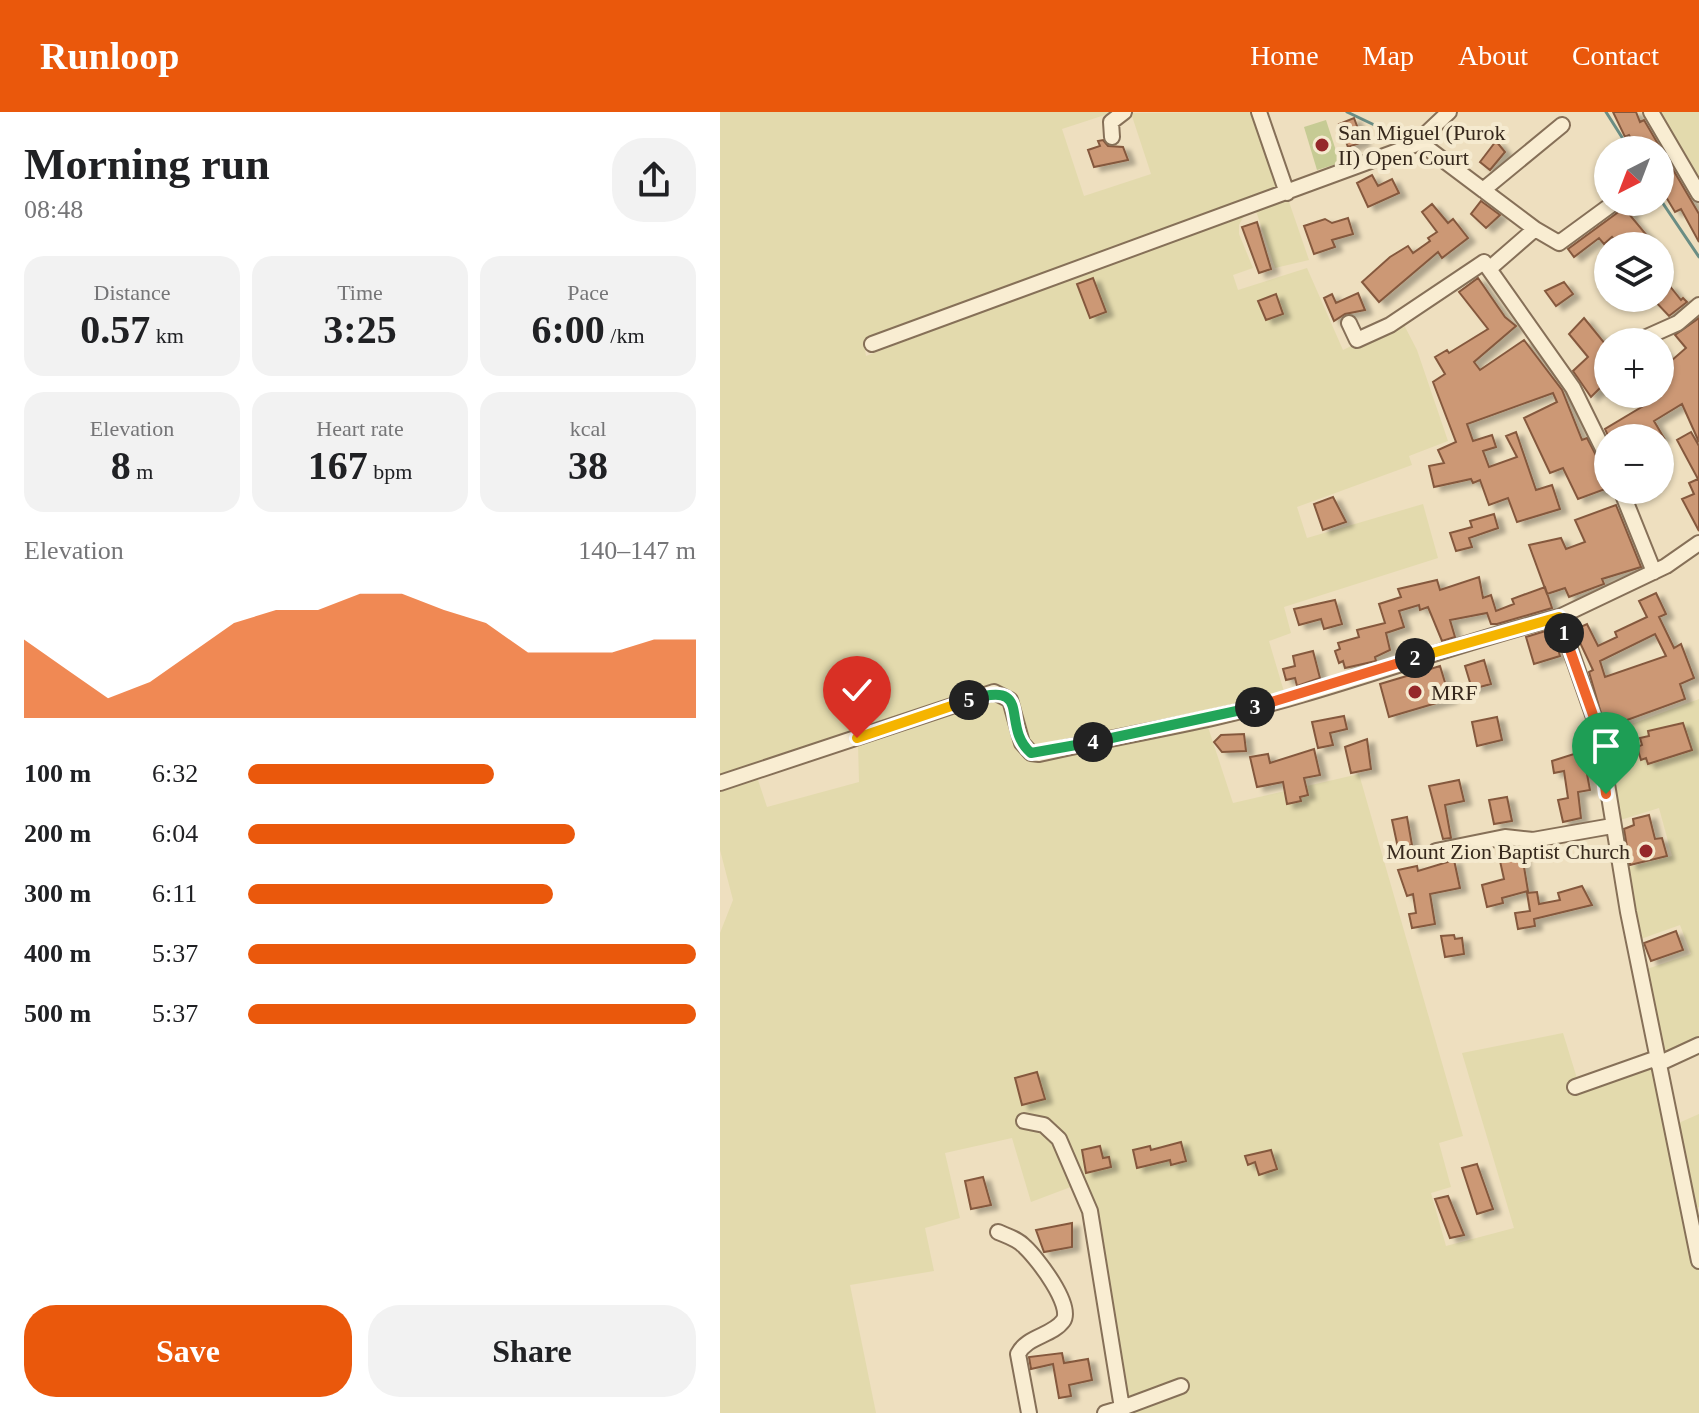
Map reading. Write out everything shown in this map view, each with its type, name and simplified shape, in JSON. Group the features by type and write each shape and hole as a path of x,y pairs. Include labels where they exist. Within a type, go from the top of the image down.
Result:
{"street":[{"path":"1112,137 1111,122 1124,112"},
{"path":"1259,112 1287,193"},
{"path":"872,344 1287,193 1418,141 1449,112"},
{"path":"1651,112 1699,194"},
{"path":"1483,190 1562,125"},
{"path":"1418,141 1535,229 1559,243 1596,216"},
{"path":"1489,269 1535,229"},
{"path":"1349,323 1357,340 1390,325 1484,262 1573,388 1594,431"},
{"path":"1667,328 1678,323 1699,305"},
{"path":"1627,504 1654,572"},
{"path":"720,783 994,692 1010,700 1022,743 1031,753 1039,754 1210,719 1303,695 1463,642 1559,617 1654,572 1699,543"},
{"path":"1559,617 1598,729 1612,826 1699,1261"},
{"path":"1436,851 1505,837 1533,840 1612,826"},
{"path":"1575,1087 1699,1045"},
{"path":"1024,1121 1044,1125 1059,1139 1090,1211 1122,1408"},
{"path":"998,1232 1025,1246 1054,1284 1065,1314 1061,1324 1023,1346 1018,1354 1029,1413"},
{"path":"1105,1413 1181,1386"}],"shaded area":[{"path":"720,112 1114,112 1062,129 1084,196 1151,174 1131,113 1255,112 1280,190 864,343 866,356 1246,212 1239,225 1239,234 1253,268 1233,275 1238,290 1307,268 1343,350 1402,321 1417,350 1448,441 1409,456 1412,465 1297,507 1307,538 1423,504 1438,558 1284,607 1291,633 1269,641 1285,695 1034,749 1024,733 1015,694 1009,689 994,686 979,688 720,780"},
{"path":"1658,112 1699,112 1699,186 1674,136"},
{"path":"1287,196 1309,260 1275,268 1255,208"},
{"path":"1004,696 1023,752 1207,724 1233,803 1359,774 1463,1136 1439,1143 1451,1187 1431,1193 1446,1246 1514,1228 1462,1053 1563,1033 1580,1088 1654,1063 1699,1272 1699,1413 1114,1413 1123,1410 1093,1211 1076,1185 1031,1202 1012,1138 945,1153 960,1218 925,1228 934,1271 850,1285 876,1413 720,1413 720,933 733,900 720,850 720,785 756,774 767,807 859,782 858,743"},
{"path":"1699,699 1699,1041 1661,1058 1644,970 1691,954 1680,925 1638,940 1625,868 1672,856 1659,808 1614,822 1602,735"},
{"path":"1699,1114 1699,1207 1691,1209 1674,1125"}],"green space":[{"name":"San Miguel (Purok II) Open Court","path":"1326,120 1340,163 1317,170 1304,127"}],"building":[{"path":"1613,112 1636,112 1640,122 1644,120 1653,136 1629,135 1625,136"},
{"path":"1354,118 1363,142 1348,147 1339,124"},
{"path":"1103,140 1108,146 1123,147 1128,160 1094,167 1088,150 1100,146 1098,141"},
{"path":"1496,141 1505,152 1490,170 1480,162"},
{"path":"1674,171 1699,214 1699,242 1681,209 1675,212"},
{"path":"1372,175 1378,186 1392,179 1399,193 1368,207 1357,183"},
{"path":"1481,201 1500,215 1486,228 1471,214"},
{"path":"1432,204 1448,223 1453,219 1468,238 1442,258 1438,252 1379,302 1362,282 1390,257 1408,246 1413,253 1430,241 1428,238 1437,232 1422,212"},
{"path":"1613,216 1631,216 1644,232 1594,232 1594,242 1574,257 1568,249"},
{"path":"1348,218 1353,234 1332,240 1335,247 1314,254 1304,226 1325,219 1332,223"},
{"path":"1257,222 1271,269 1259,273 1242,227"},
{"path":"1093,278 1106,312 1090,318 1077,284"},
{"path":"1478,278 1505,317 1516,326 1474,362 1480,370 1524,340 1562,390 1582,440 1587,438 1594,452 1594,493 1578,499 1563,468 1550,473 1524,418 1557,402 1553,393 1467,424 1473,441 1492,435 1496,447 1483,451 1489,467 1517,457 1506,436 1516,432 1536,490 1552,485 1560,509 1517,522 1508,498 1489,505 1480,480 1434,487 1429,466 1444,463 1438,450 1456,442 1433,382 1445,374 1435,357 1447,350 1449,353 1488,329 1459,292"},
{"path":"1564,282 1573,294 1556,306 1545,291"},
{"path":"1674,291 1687,302 1669,316 1665,312 1674,312"},
{"path":"1358,293 1365,310 1345,314 1334,321 1324,298 1332,294 1336,303"},
{"path":"1276,294 1283,314 1266,320 1258,301"},
{"path":"1584,318 1594,330 1594,394 1591,397 1573,371 1588,357 1569,334"},
{"path":"1699,318 1699,442 1682,404 1654,421 1656,424 1613,424 1640,408 1674,408 1674,358 1686,348 1675,335"},
{"path":"1691,432 1699,446 1699,531 1682,499 1694,494 1689,483 1698,479 1677,440"},
{"path":"1333,497 1346,522 1323,530 1314,504"},
{"path":"1616,505 1641,567 1602,579 1604,584 1569,597 1565,588 1547,594 1529,545 1561,538 1566,549 1585,542 1575,520"},
{"path":"1494,514 1498,528 1469,538 1472,547 1456,551 1450,533 1472,527 1470,521"},
{"path":"1479,577 1483,598 1491,595 1496,611 1514,604 1512,599 1545,587 1552,608 1497,624 1491,624 1487,613 1450,620 1455,637 1442,641 1428,607 1420,610 1419,605 1399,611 1404,627 1386,633 1390,650 1375,657 1376,661 1345,668 1343,661 1339,663 1335,651 1340,649 1338,643 1359,637 1357,630 1385,623 1379,604 1401,597 1398,589 1437,580 1440,590"},
{"path":"1656,593 1666,614 1659,617 1674,648 1681,644 1694,678 1680,684 1685,699 1616,724 1618,747 1611,748 1589,672 1593,670 1574,630 1587,624 1598,646 1617,637 1615,632 1647,617 1639,601","holes":["1655,634 1666,656 1605,677 1600,661"]},
{"path":"1335,600 1342,624 1324,629 1321,619 1299,625 1294,609"},
{"path":"1552,629 1560,656 1534,664 1526,637"},
{"path":"1313,651 1320,678 1297,686 1295,678 1286,680 1283,669 1295,666 1293,656"},
{"path":"1484,660 1491,684 1472,689 1465,666"},
{"name":"MRF","path":"1440,666 1450,699 1389,717 1380,684"},
{"path":"1344,716 1347,729 1330,733 1333,745 1318,748 1312,722"},
{"path":"1497,717 1502,740 1477,746 1472,722"},
{"path":"1683,723 1692,750 1648,764 1646,758 1641,760 1637,747 1642,745 1640,738 1649,736 1648,731"},
{"path":"1244,734 1246,751 1222,752 1214,742 1221,735"},
{"path":"1367,739 1371,769 1351,773 1345,747"},
{"path":"1314,749 1320,775 1304,778 1308,795 1300,797 1301,801 1287,804 1283,782 1257,787 1250,757 1268,754 1270,763"},
{"path":"1577,753 1578,759 1584,758 1590,790 1578,792 1581,818 1563,822 1558,800 1568,798 1564,771 1554,773 1552,761"},
{"path":"1459,780 1464,801 1445,805 1451,838 1443,839 1429,786"},
{"path":"1507,797 1512,821 1494,824 1489,800"},
{"path":"1649,815 1655,839 1662,838 1667,856 1630,865 1624,829 1634,825 1633,819"},
{"path":"1407,817 1412,845 1398,848 1392,820"},
{"path":"1503,848 1521,849 1528,891 1502,898 1503,903 1487,907 1482,885 1504,879 1498,852"},
{"path":"1454,860 1460,888 1430,894 1435,924 1412,928 1409,914 1416,913 1413,894 1407,896 1398,870 1417,866 1418,871"},
{"path":"1582,886 1592,905 1534,919 1535,926 1518,929 1515,913 1530,911 1527,893 1537,892 1539,904 1560,900 1558,893"},
{"path":"1676,931 1683,950 1651,961 1644,943"},
{"path":"1454,935 1455,939 1462,938 1464,954 1445,957 1441,936"},
{"path":"1037,1072 1045,1099 1022,1105 1015,1078"},
{"path":"1181,1142 1186,1161 1171,1165 1170,1160 1137,1168 1133,1150 1150,1146 1151,1150"},
{"path":"1100,1146 1103,1158 1109,1157 1111,1167 1086,1173 1082,1150"},
{"path":"1271,1150 1277,1169 1259,1175 1255,1162 1248,1165 1245,1156"},
{"path":"1477,1164 1493,1209 1477,1214 1462,1168"},
{"path":"983,1177 991,1205 971,1209 965,1181"},
{"path":"1448,1196 1464,1235 1450,1238 1435,1199"},
{"path":"1072,1223 1072,1247 1044,1252 1036,1230"},
{"path":"1062,1353 1064,1363 1088,1359 1092,1380 1069,1385 1071,1396 1059,1398 1053,1364 1031,1369 1029,1357"}],"waterway":[{"path":"1347,112 1408,141"},
{"path":"1606,112 1621,136"},
{"path":"1671,216 1699,257"}],"place":[{"name":"San Miguel (Purok II) Open Court","path":"1322,145"},
{"name":"MRF","path":"1415,692"},
{"name":"Mount Zion Baptist Church","path":"1646,851"}],"route":[{"path":"857,738 999,692 1010,700 1022,743 1031,753 1039,754 1210,719 1303,695 1463,642 1559,617 1598,729 1606,794"}]}
